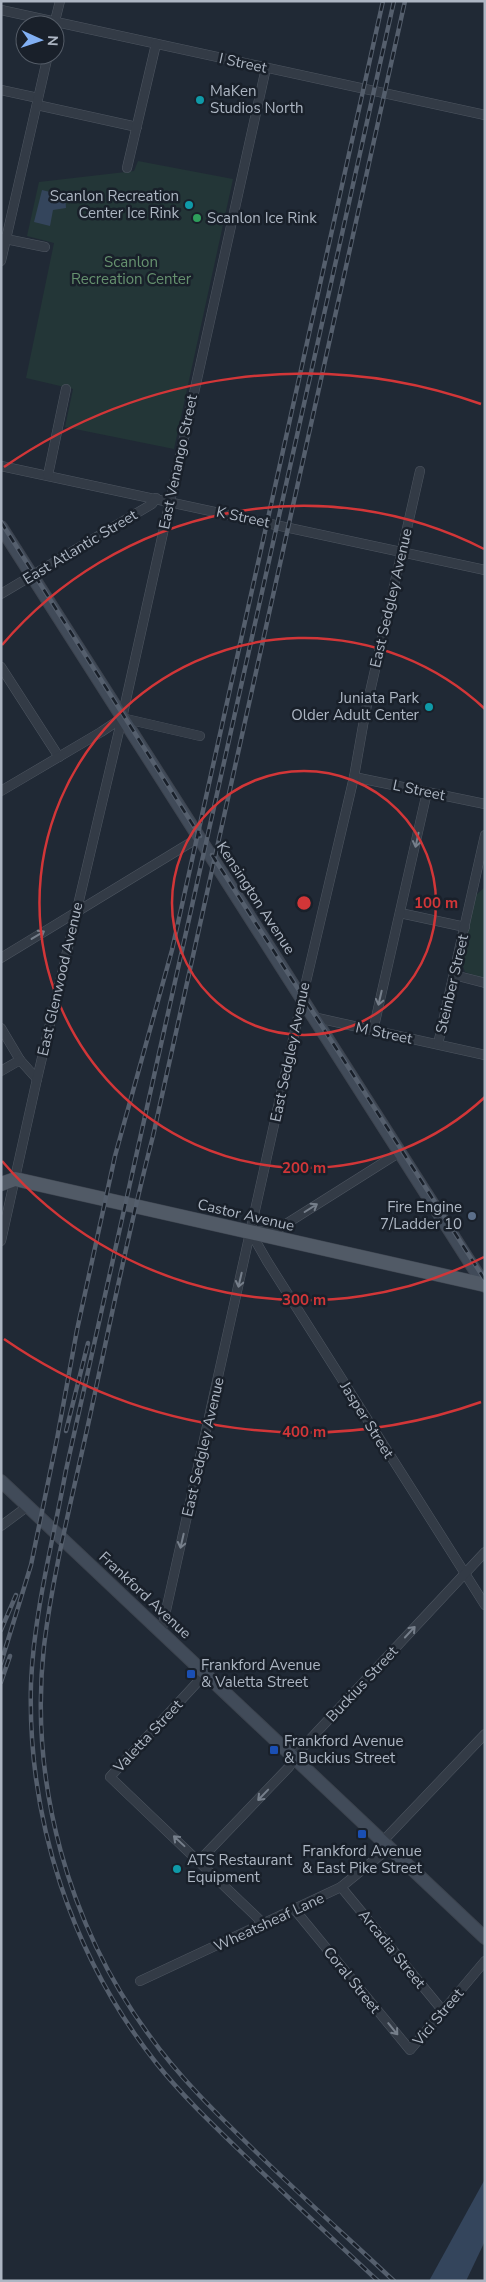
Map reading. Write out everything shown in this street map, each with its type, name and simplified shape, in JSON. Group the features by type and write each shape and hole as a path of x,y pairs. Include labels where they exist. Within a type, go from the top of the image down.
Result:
{"main road":[{"name":"Castor Avenue","path":"15,1179 485,1285"},
{"path":"1,1184 15,1179"}],"street":[{"path":"57,15 60,1"},
{"name":"I Street","path":"1,10 20,15"},
{"name":"I Street","path":"65,26 485,115"},
{"path":"127,168 156,44"},
{"path":"1,260 4,239 46,65"},
{"name":"East Venango Street","path":"122,718 266,68"},
{"path":"1,90 38,102 137,127"},
{"path":"4,239 45,247"},
{"path":"48,475 66,389"},
{"name":"K Street","path":"1,466 485,570"},
{"name":"East Sedgley Avenue","path":"161,1633 302,999 354,777 365,714 420,471"},
{"name":"East Atlantic Street","path":"1,594 152,504 156,498"},
{"name":"Kensington Avenue","path":"1,527 485,1285"},
{"path":"1,667 59,756"},
{"path":"1,791 102,732 122,718 200,736"},
{"name":"East Glenwood Avenue","path":"1,1242 37,1079 122,718"},
{"name":"L Street","path":"354,777 485,804"},
{"path":"373,1031 427,792"},
{"name":"Steinber Street","path":"438,1044 485,836"},
{"path":"1,958 198,838"},
{"path":"475,878 485,880"},
{"path":"400,913 465,927"},
{"path":"454,975 485,983"},
{"name":"M Street","path":"313,1017 485,1055"},
{"path":"1,1028 20,1060 37,1079"},
{"path":"1,1071 20,1060"},
{"path":"251,1232 278,1229 400,1152"},
{"name":"Jasper Street","path":"251,1232 267,1261 485,1605"},
{"name":"Frankford Avenue","path":"1,1482 485,1938"},
{"path":"1,1526 28,1506"},
{"name":"Buckius Street","path":"199,1861 289,1767 302,1748 485,1552"},
{"name":"Valetta Street","path":"199,1861 110,1777 205,1674"},
{"name":"Wheatsheaf Lane","path":"140,1981 341,1887 386,1845 485,1734"},
{"path":"199,1861 264,1924"},
{"name":"Arcadia Street","path":"341,1887 443,2011"},
{"name":"Coral Street","path":"295,1910 410,2050"},
{"name":"Vici Street","path":"410,2050 485,1961"}],"green space":[{"name":"Scanlon Recreation Center","path":"138,161 233,179 174,449 65,427 73,389 26,378 54,243 27,236 39,182 134,171"},
{"path":"485,887 485,979 465,972 461,961 476,895"}],"water":[{"path":"42,190 58,194 65,193 66,208 53,210 50,226 34,222"},
{"path":"485,2179 485,2241 466,2281 429,2281"}],"railway":[{"path":"1,1663 31,1565 77,1330 115,1156 172,950 383,1"},
{"path":"378,2281 255,2166 176,2086 127,2023 101,1979 79,1933 61,1885 47,1836 37,1785 32,1734 31,1683 40,1603 66,1470 394,1"},
{"path":"394,2281 270,2166 198,2094 149,2035 121,1992 96,1947 76,1899 60,1850 49,1800 43,1749 41,1697 44,1646 63,1535 405,1"},
{"path":"1,522 200,836"},
{"path":"212,855 485,1280"},
{"path":"66,1431 88,1343"},
{"path":"1,1630 16,1595"},
{"path":"1,1682 10,1656"}],"place":[{"name":"MaKen Studios North","path":"200,100"},
{"name":"Scanlon Recreation Center Ice Rink","path":"189,205"},
{"name":"Scanlon Ice Rink","path":"197,218"},
{"name":"Juniata Park Older Adult Center","path":"429,707"},
{"name":"Fire Engine 7/Ladder 10","path":"472,1216"},
{"name":"Frankford Avenue & Valetta Street","path":"191,1674"},
{"name":"Frankford Avenue & Buckius Street","path":"274,1750"},
{"name":"Frankford Avenue & East Pike Street","path":"362,1834"},
{"name":"ATS Restaurant Equipment","path":"177,1869"}]}
